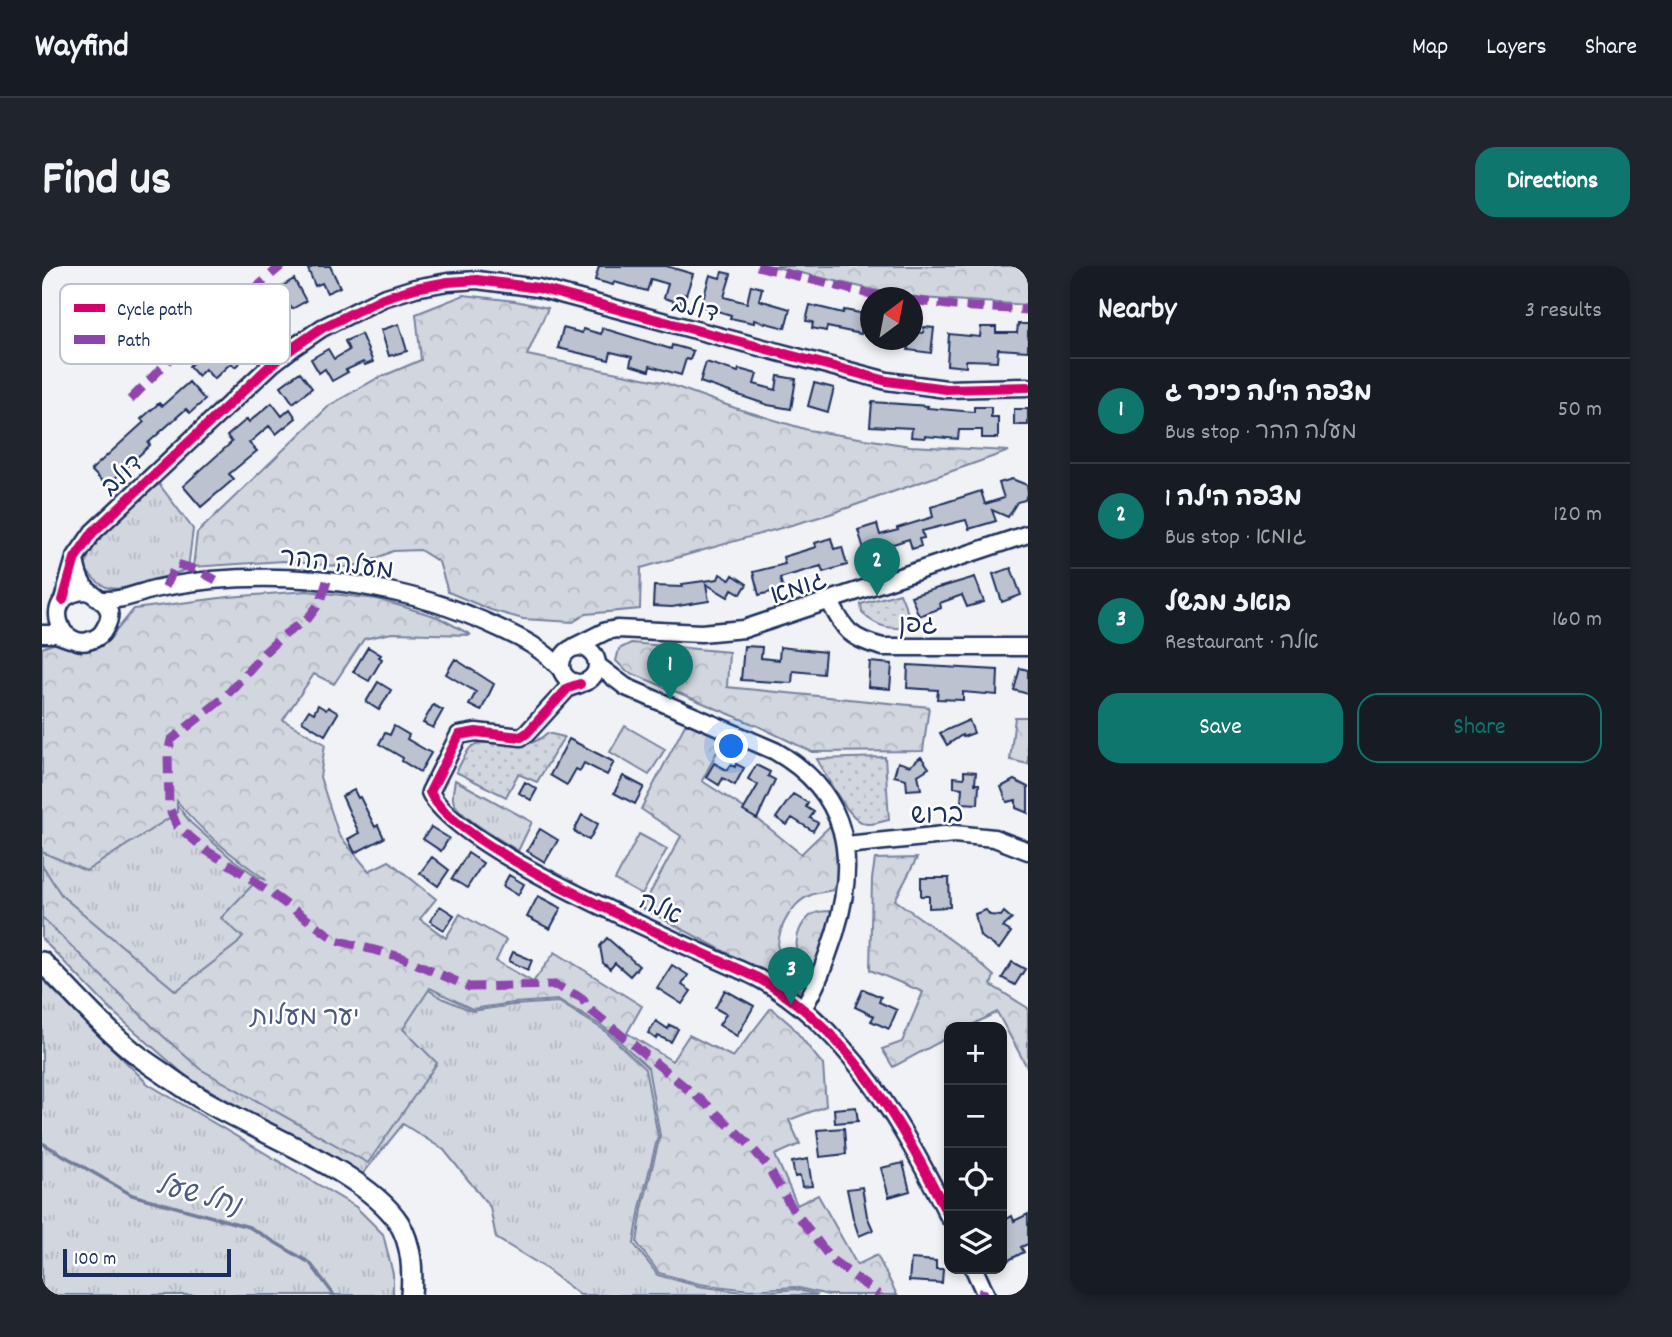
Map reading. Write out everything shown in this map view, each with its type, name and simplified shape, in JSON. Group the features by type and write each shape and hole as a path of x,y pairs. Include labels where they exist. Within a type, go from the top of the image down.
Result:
{"main road":[{"path":"42,962 111,1031 150,1065 206,1102 365,1187 379,1199 399,1223 409,1246 412,1259 411,1295"}],"street":[{"name":"דולב","path":"290,351 322,328 353,312 415,288 477,280 538,288 887,382 946,389 1028,387"},
{"name":"דולב","path":"61,604 75,558 93,532 274,364"},
{"name":"גומא","path":"617,629 701,634 724,632 830,602 1028,534"},
{"path":"75,558 77,573 88,591 102,600 107,607 108,623"},
{"name":"מעלה ההר","path":"102,600 118,600 179,584 211,580 327,580 424,600 483,620 544,647 571,648"},
{"path":"42,626 61,604 79,591 88,591"},
{"path":"42,634 57,634 87,642 97,638 108,623 137,595"},
{"name":"גפן","path":"830,602 850,634 863,642 883,647 1028,647"},
{"path":"61,604 58,624 71,639"},
{"path":"617,629 606,631 571,648 564,654 562,672 573,683 609,682 626,687 790,759 823,794 841,825 846,845 847,869 842,909 824,968 803,1008"},
{"path":"583,683 593,677 603,637 617,629"},
{"name":"מעלה ההר","path":"523,639 546,654 562,672"},
{"path":"571,648 587,648 597,661 626,687"},
{"name":"אלה","path":"547,709 562,672"},
{"name":"אלה","path":"583,683 568,688 521,737 476,732 459,735 430,792 442,812 483,841 559,885 758,978 780,990 803,1008 827,1030 872,1085 919,1158 946,1211"},
{"name":"ברוש","path":"846,845 943,835 972,835 994,838 1028,851"},
{"path":"976,1274 986,1295"}],"green space":[{"path":"771,266 1028,266 1028,305 923,298 923,287 861,287"},
{"path":"464,295 548,308 527,355 663,382 808,430 910,446 1009,451 830,514 641,568 640,609 586,614 573,622 523,619 491,610 448,592 439,562 420,550 393,551 363,564 346,567 283,561 193,567 197,533 330,405 376,379 421,360 416,314"},
{"path":"159,484 193,529 188,569 135,586 114,589 106,587 85,569 95,543 114,521"},
{"name":"יער מעלות","path":"307,591 377,599 438,617 471,635 392,633 364,639 334,684 314,674 283,720 325,744 320,777 339,835 369,871 389,861 436,899 420,919 446,938 460,914 506,940 496,961 533,982 555,952 642,1006 627,1033 672,1061 689,1035 733,1057 771,1008 791,1025 823,1065 826,1106 789,1120 800,1144 775,1155 797,1205 818,1195 857,1265 877,1255 897,1295 828,1295 795,1287 750,1290 699,1284 659,1273 637,1243 642,1209 660,1136 648,1068 605,1028 559,1000 472,1009 430,988 403,1029 437,1063 368,1163 200,1069 153,1027 42,917 42,865 62,896 176,991 243,937 221,918 260,877 266,880 207,834 177,801 177,813 86,871 42,852 42,648 58,642 108,641 134,609 228,597"},
{"path":"900,593 914,628 886,627 862,613 861,604"},
{"path":"631,643 729,652 727,687 929,707 923,751 812,752 758,726 626,671 616,661 619,649"},
{"name":"יער מעלות","path":"42,709 162,786 191,823 231,858 359,949 444,999 472,1011 559,1002 604,1030 645,1069 658,1136 634,1244 658,1275 698,1286 750,1293 795,1289 818,1295 580,1295 544,1267 496,1238 490,1207 444,1150 403,1124 362,1175 188,1078 112,1011 42,939"},
{"path":"1015,717 1028,717 1028,764 1010,760"},
{"path":"687,721 724,738 702,781 744,808 801,854 831,825 838,858 838,874 833,890 803,899 789,914 778,943 781,961 800,981 800,991 642,908 681,836 641,809"},
{"path":"625,726 665,749 649,775 610,752"},
{"path":"547,733 564,737 537,782 518,774 506,797 456,772 468,750 477,744 526,744"},
{"path":"885,757 889,820 867,824 845,807 817,759"},
{"path":"455,780 532,822 518,851 458,809 453,797"},
{"path":"639,834 667,849 642,895 615,880"},
{"path":"917,858 895,900 966,951 994,976 991,985 1028,1008 1028,1069 1007,1030 1007,1022 1002,1022 997,1012 978,1022 944,1022 944,1040 893,1067 882,1049 902,1042 923,992 870,970 875,859"},
{"path":"833,911 817,966 808,963 798,952 797,937 800,930 812,914"},
{"path":"42,979 148,1084 356,1207 383,1234 393,1274 393,1295 42,1295"}],"building":[{"path":"330,266 340,287 327,293 322,283 315,286 308,269"},
{"path":"599,266 666,266 693,274 681,303 664,298 668,284 651,279 647,291 595,280"},
{"path":"722,272 731,274 724,297 747,303 751,285 762,288 759,300 790,309 785,328 754,320 754,323 730,318 731,315 701,306 710,275 720,278"},
{"path":"294,279 306,301 292,309 290,284 286,284"},
{"path":"810,305 843,313 844,310 860,313 860,334 827,327 826,331 812,328 813,322 806,321"},
{"path":"399,324 407,351 389,356 381,330"},
{"path":"1018,324 1028,324 1028,351 998,349 997,361 966,360 966,367 947,365 949,334 980,337 981,327 996,327 996,333 1017,333"},
{"path":"924,327 934,328 931,353 908,350 923,350"},
{"path":"563,328 582,333 583,329 601,334 602,328 671,349 672,345 693,351 690,360 686,359 681,375 650,366 649,371 630,365 632,357 611,352 609,360 558,348"},
{"path":"361,334 373,362 365,365 363,362 332,381 325,369 319,373 311,359 328,349 334,359 349,350 345,341"},
{"path":"706,362 738,372 739,369 757,374 754,384 776,390 778,376 796,379 791,409 768,405 700,382"},
{"path":"230,364 214,379 205,369 198,376 189,366"},
{"path":"300,372 312,388 293,403 281,386"},
{"path":"189,382 205,400 190,413 186,409 148,443 150,445 107,486 91,470 144,422 141,419 159,403 162,406"},
{"path":"814,383 834,388 828,412 808,406"},
{"path":"872,402 974,412 974,407 991,407 991,417 998,417 998,438 982,438 982,430 959,430 958,439 911,437 912,428 870,426"},
{"path":"272,403 282,416 290,409 296,418 276,434 269,426 249,443 257,451 229,474 234,479 201,507 183,486 232,442 227,436"},
{"path":"1014,409 1028,409 1028,425 1014,425"},
{"path":"1012,479 1027,485 1028,491 1025,500 1017,502 1008,517 992,510 996,521 969,529 966,520 922,531 924,538 919,539 921,546 912,549 909,539 890,545 893,555 873,561 869,547 864,549 858,530 877,524 880,535 898,530 897,528 933,517 931,507 981,491 985,504 1004,498 999,483"},
{"path":"831,538 834,549 842,547 847,565 823,572 821,566 780,578 783,589 759,595 753,572 785,564 783,557 816,547 815,543"},
{"path":"1011,568 1021,595 1002,602 993,574"},
{"path":"720,574 730,580 733,575 747,584 741,594 732,589 728,597 706,584 709,601 672,607 653,606 654,586 683,587 682,584 718,579"},
{"path":"975,577 984,602 967,607 962,595 940,603 941,608 919,616 911,596"},
{"path":"744,646 762,647 761,658 779,660 780,647 825,652 823,674 793,671 792,683 741,680"},
{"path":"368,647 381,655 379,657 382,659 369,681 353,672"},
{"path":"455,659 494,684 481,711 469,705 476,692 446,674"},
{"path":"870,662 892,664 890,689 868,687"},
{"path":"908,665 998,670 997,695 963,692 963,700 937,699 938,690 907,688"},
{"path":"1020,668 1028,670 1028,694 1014,690"},
{"path":"378,682 391,690 379,710 366,702"},
{"path":"318,705 338,713 325,735 302,721 309,710 314,713"},
{"path":"433,705 443,710 433,728 423,723"},
{"path":"969,720 974,733 963,737 962,735 947,745 940,733"},
{"path":"394,726 409,735 407,739 431,753 420,772 379,744 385,733 390,735"},
{"path":"569,739 614,762 607,775 584,763 580,771 576,769 567,785 550,775"},
{"path":"921,757 929,768 918,775 921,789 907,790 906,779 894,776 898,762 910,766"},
{"path":"714,763 727,770 736,764 744,768 735,785 723,778 719,785 706,777"},
{"path":"756,765 770,772 768,776 775,780 757,819 743,811 758,785 748,779"},
{"path":"964,771 976,772 975,784 979,784 978,804 961,803 962,788 954,787 954,777 964,778"},
{"path":"623,776 644,787 635,804 614,793"},
{"path":"1014,780 1028,787 1028,813 1016,808 1016,800 1007,802 1001,787"},
{"path":"525,782 537,789 531,800 519,793"},
{"path":"354,790 384,838 355,853 348,839 359,833 342,796"},
{"path":"793,794 808,803 806,807 814,812 810,818 818,823 813,831 792,818 787,825 776,818"},
{"path":"582,815 598,824 589,840 574,831"},
{"path":"431,827 449,838 441,851 423,839"},
{"path":"540,829 558,840 545,862 527,851"},
{"path":"468,853 483,863 467,888 452,879"},
{"path":"432,857 449,870 438,886 420,873"},
{"path":"509,875 524,884 518,895 503,886"},
{"path":"921,878 949,878 950,907 929,908 929,896 921,896"},
{"path":"538,896 561,908 550,929 527,917"},
{"path":"440,906 454,915 444,930 430,921"},
{"path":"986,910 990,915 1001,916 1004,912 1012,919 1003,927 1011,932 999,949 980,936 975,914"},
{"path":"607,938 639,966 630,976 615,963 610,969 603,963 600,946"},
{"path":"513,952 532,960 528,970 509,961"},
{"path":"1012,962 1025,969 1015,985 1002,978"},
{"path":"672,965 688,975 682,985 691,991 682,1004 657,988"},
{"path":"863,989 881,997 879,1002 897,1010 889,1029 871,1021 874,1016 855,1007"},
{"path":"725,990 754,1006 737,1036 719,1025 726,1014 715,1008"},
{"path":"656,1021 668,1029 670,1025 678,1029 671,1042 658,1036 656,1039 648,1033"},
{"path":"856,1107 858,1121 835,1123 834,1109"},
{"path":"844,1128 846,1154 820,1157 817,1130"},
{"path":"808,1159 812,1186 802,1187 800,1176 795,1177 792,1162"},
{"path":"903,1163 910,1191 889,1197 881,1168"},
{"path":"862,1187 867,1216 873,1230 859,1236 847,1189"},
{"path":"1028,1214 1028,1244 1021,1247 1024,1252 1007,1261 1007,1219 1012,1216 1014,1221"},
{"path":"911,1259 936,1261 936,1269 943,1269 942,1283 909,1281"}],"waterway":[{"name":"נחל שעל","path":"42,1143 132,1195 249,1227 310,1263 334,1295"}],"marked path":[{"path":"260,284 281,266"},
{"path":"757,266 860,292"},
{"path":"923,302 1028,310"},
{"path":"130,400 165,364"},
{"path":"165,587 177,564 216,580"},
{"path":"327,581 321,601 309,617 264,653 226,696 171,740 168,753 169,807 177,826 207,851 237,869 336,940 401,957 469,987 555,985 582,998 588,1008 706,1104 746,1141 766,1164 792,1208 832,1260 879,1295"},
{"path":"982,1295 983,1289"}],"cycle path":[{"path":"290,350 322,328 383,298 415,288 477,280 538,288 887,381 946,389 1028,387"},
{"path":"63,600 75,558 93,532 272,364"},
{"path":"580,684 568,688 521,737 476,732 459,735 430,792 449,815 483,841 528,868 579,896 758,978 791,999 847,1052 871,1082 913,1148 946,1211"}],"place":[{"name":"מצפה הילה 1","path":"877,596"},
{"name":"מצפה הילה כיכר ג","path":"670,700"},
{"name":"בואז מבשל","path":"791,1005"}]}
